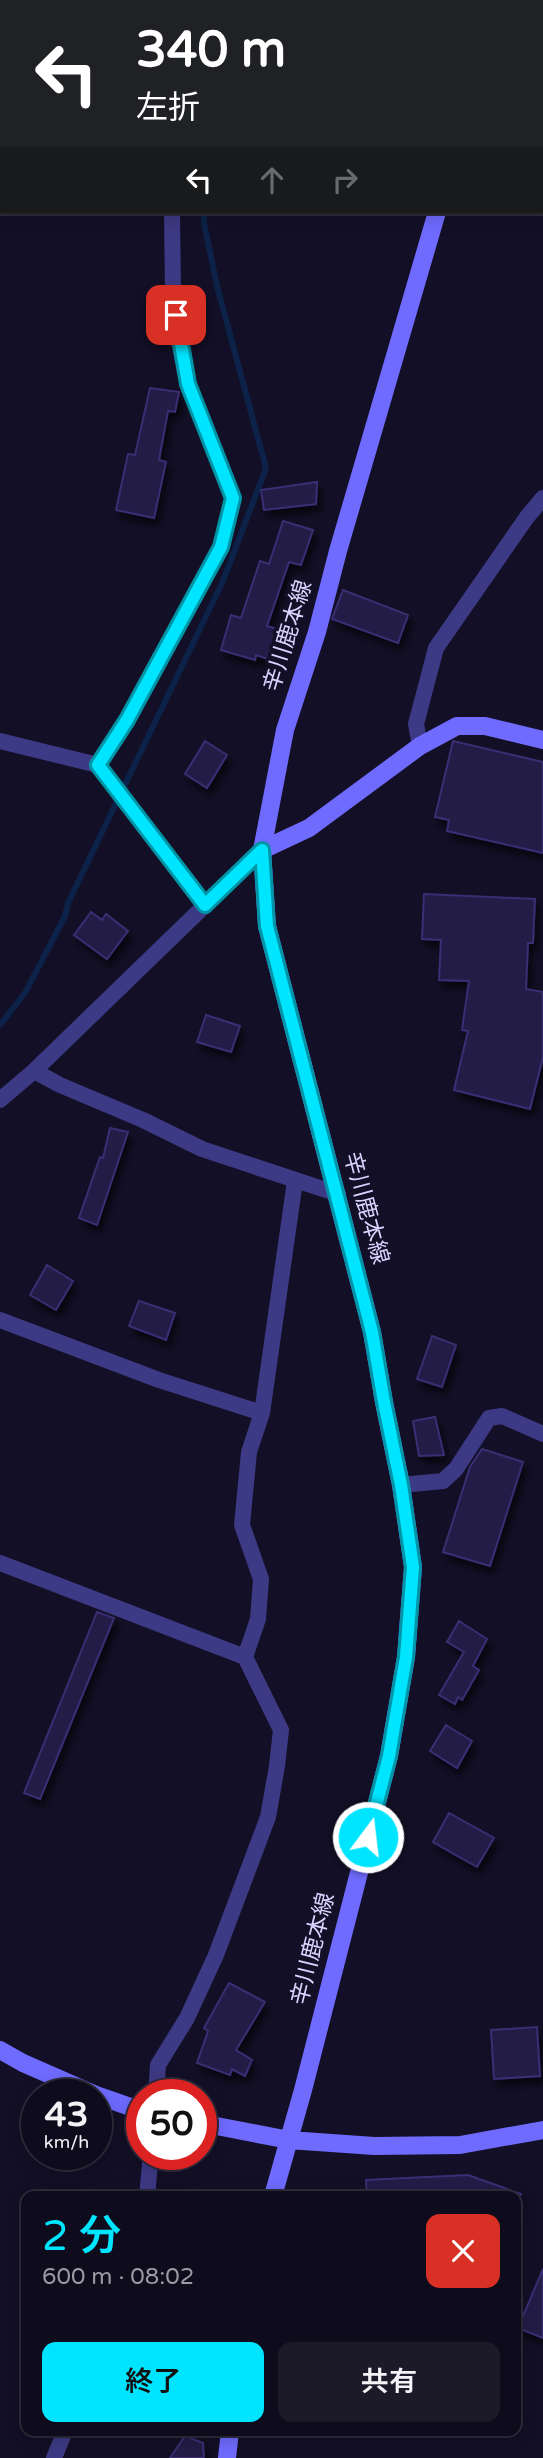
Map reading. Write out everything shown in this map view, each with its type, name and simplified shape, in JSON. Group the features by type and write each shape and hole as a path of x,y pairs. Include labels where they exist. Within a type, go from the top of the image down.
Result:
{"main road":[{"name":"辛川鹿本線","path":"274,2191 389,1756 406,1657 413,1567 401,1485 372,1332 338,1194 300,1063 267,926 262,850 285,730 317,632 436,214"},
{"path":"262,850 309,828 420,746 457,726 485,726 543,740"},
{"path":"0,2050 60,2079"},
{"path":"217,2126 289,2140 374,2147 460,2145 543,2130"},
{"path":"227,2458 229,2436"}],"street":[{"path":"98,765 127,720 221,547 233,498 188,384 178,337 173,292 172,214"},
{"path":"420,746 416,724 436,648 527,517 543,499"},
{"path":"0,741 98,765 205,905"},
{"path":"0,1100 34,1071 262,850"},
{"path":"34,1071 202,1149 338,1194"},
{"path":"245,1657 258,1619 261,1579 242,1525 249,1452 262,1413 295,1181"},
{"path":"0,1320 159,1380 262,1413"},
{"path":"401,1485 443,1481 456,1469 489,1418 502,1416 543,1434"},
{"path":"0,1563 245,1657 281,1730 268,1817 216,1955 187,2018 158,2065 157,2079"},
{"path":"148,2191 150,2170"},
{"path":"54,2458 63,2436"}],"building":[{"path":"150,388 179,392 175,412 168,411 159,460 166,462 154,518 116,510 128,454 135,455"},
{"path":"317,482 316,504 264,510 261,490"},
{"path":"283,521 313,530 301,565 289,562 267,626 283,631 274,661 256,655 255,660 221,650 231,615 241,618 260,561 269,564"},
{"path":"343,590 408,615 398,643 332,619"},
{"path":"205,741 227,755 207,788 185,774"},
{"path":"453,741 543,762 543,853 447,831 449,820 435,817"},
{"path":"424,894 535,899 533,943 528,943 526,989 543,992 543,1057 530,1109 454,1090 468,1031 462,1030 469,981 439,980 441,940 422,939"},
{"path":"91,912 102,920 106,914 128,931 107,959 74,935"},
{"path":"206,1015 240,1026 231,1052 197,1042"},
{"path":"110,1128 128,1132 97,1225 79,1218 100,1157 103,1158"},
{"path":"47,1265 73,1281 56,1310 30,1295"},
{"path":"139,1301 175,1313 166,1340 129,1326"},
{"path":"432,1336 456,1345 442,1387 417,1379"},
{"path":"435,1417 444,1455 419,1456 413,1421"},
{"path":"482,1449 523,1462 490,1566 443,1552 470,1467"},
{"path":"97,1612 114,1618 40,1799 24,1793"},
{"path":"459,1621 487,1639 473,1666 479,1670 462,1700 458,1697 455,1704 439,1695 464,1652 447,1642"},
{"path":"446,1725 472,1741 457,1768 430,1751"},
{"path":"449,1813 494,1838 477,1867 433,1842"},
{"path":"229,1983 265,2002 236,2050 252,2060 245,2076 232,2069 230,2075 197,2063 208,2031 204,2028"},
{"path":"537,2027 540,2076 494,2079 491,2030"},
{"path":"468,2175 513,2191 367,2191 366,2180"},
{"path":"543,2269 543,2338 521,2329 521,2321"},
{"path":"185,2436 203,2443 204,2458 170,2458"}],"waterway":[{"path":"0,1025 25,993 65,916 68,903 223,581 266,468 217,286 204,214"}],"route":[{"path":"176,315 188,384 233,498 221,547 127,720 98,765 205,905 262,850 267,926 300,1063 338,1194 372,1332 401,1485 413,1567 406,1657 389,1756 368,1837"}]}
